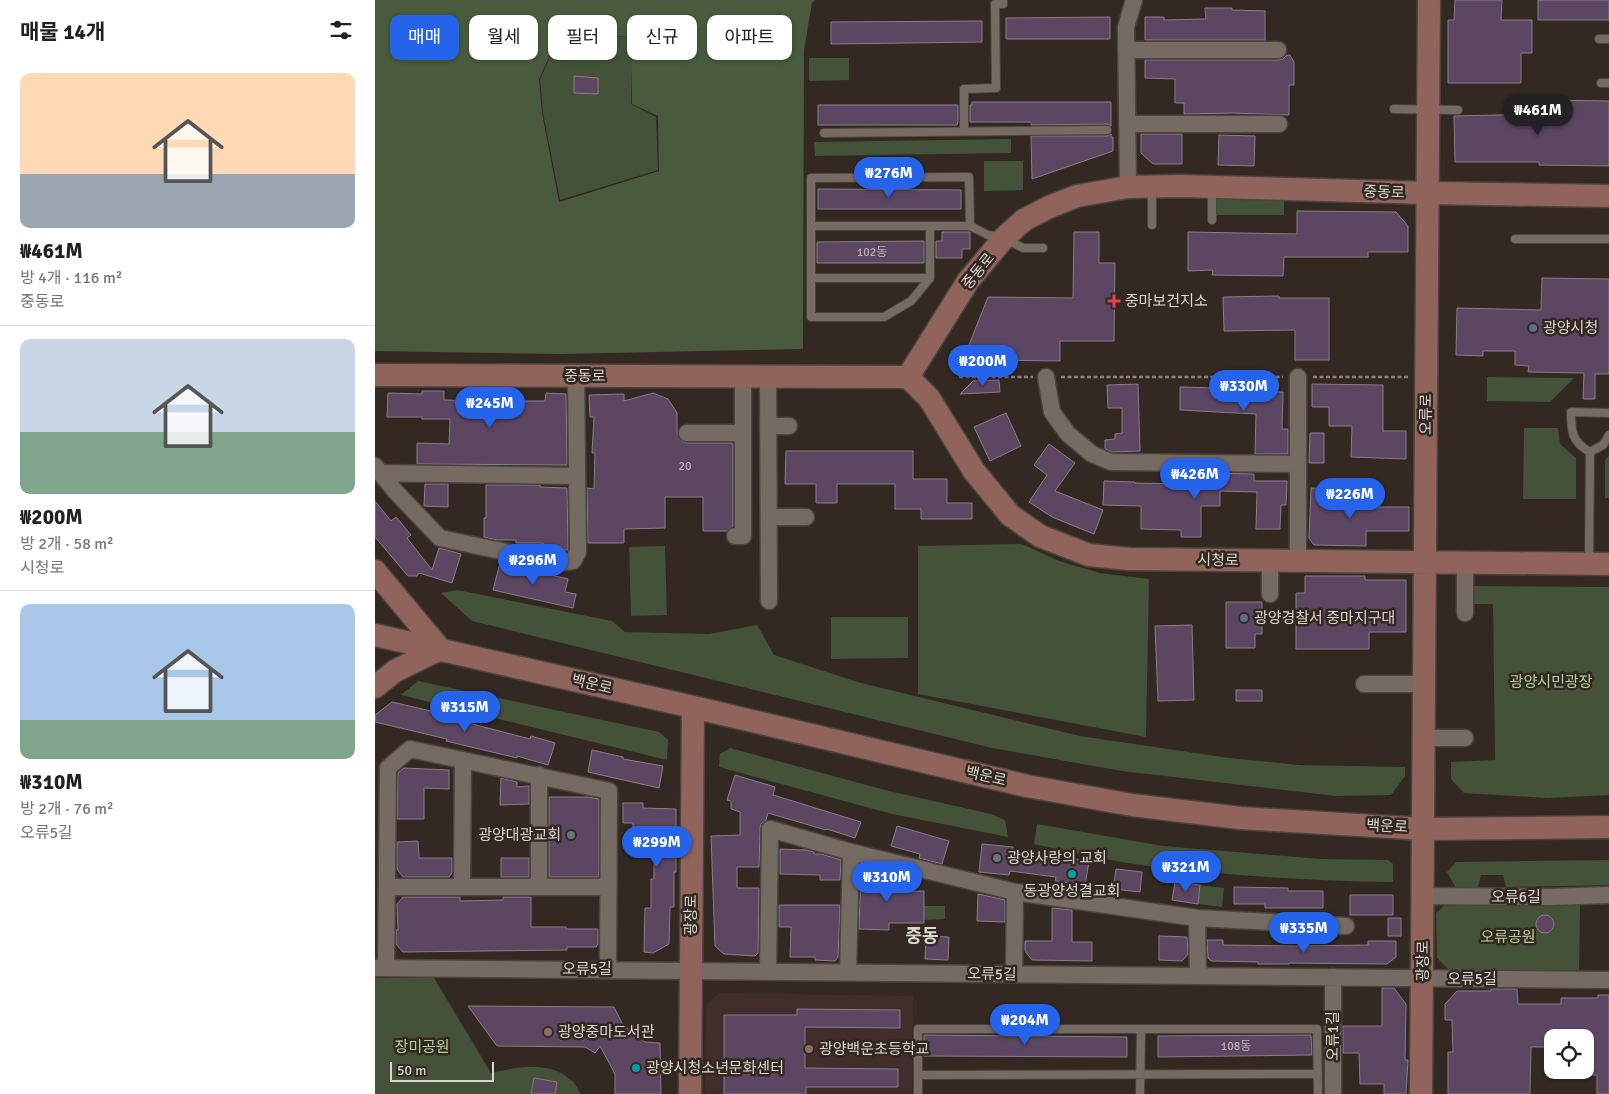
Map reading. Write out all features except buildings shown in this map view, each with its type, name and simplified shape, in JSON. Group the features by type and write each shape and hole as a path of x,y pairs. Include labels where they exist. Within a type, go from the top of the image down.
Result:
{"street":[{"path":"1128,187 1126,27 1134,0"},
{"name":"오류로","path":"1424,829 1429,0"},
{"path":"1126,50 1278,50"},
{"path":"1127,124 1279,124"},
{"name":"중동로","path":"375,375 908,377 968,282 1004,238 1024,220 1049,207 1077,196 1128,187 1212,187 1609,196"},
{"path":"378,470 395,491 440,538 558,563 573,561 577,552 576,376"},
{"path":"735,536 743,536 743,376"},
{"path":"768,376 769,601"},
{"name":"시청로","path":"908,377 923,391 974,470 1010,515 1040,536 1089,555 1129,559 1599,564"},
{"path":"1046,377 1052,412 1068,434 1092,454 1111,462 1298,464"},
{"path":"1298,377 1298,561"},
{"path":"768,426 789,426"},
{"path":"687,433 743,433"},
{"path":"378,470 577,476"},
{"path":"769,517 806,517"},
{"path":"1270,561 1270,594"},
{"path":"1465,563 1465,614"},
{"path":"375,571 440,650 395,671 375,687"},
{"name":"백운로","path":"375,635 693,707 1027,786 1132,805 1240,818 1424,829 1609,826"},
{"path":"1364,684 1425,684"},
{"name":"광장로","path":"690,1094 693,707"},
{"path":"1424,738 1465,738"},
{"path":"381,968 388,887 388,768 410,749 609,791 608,970"},
{"path":"462,887 463,760"},
{"path":"539,775 539,887"},
{"path":"768,971 770,829 851,852 1015,892 1197,918 1346,926"},
{"name":"광장로","path":"1421,1094 1424,829"},
{"path":"848,972 851,852"},
{"path":"388,887 607,887"},
{"path":"1014,974 1015,892"},
{"name":"오류6길","path":"1423,896 1550,897 1609,895"},
{"path":"1197,918 1198,976"},
{"name":"오류5길","path":"381,968 1609,980"},
{"name":"오류1길","path":"1333,977 1333,1094"}],"lane":[{"path":"964,131 964,88 996,88 995,4 1003,4 1003,0"},
{"path":"1599,39 1609,39"},
{"path":"1394,109 1458,110"},
{"path":"824,132 1107,130"},
{"path":"930,226 930,278 911,301 884,317 811,317 811,178 969,177 970,226"},
{"path":"1152,187 1152,225"},
{"path":"1212,187 1212,220"},
{"path":"811,226 970,226 988,235 1004,238 1023,248 1043,248"},
{"path":"1515,239 1609,239"},
{"path":"811,278 930,278"},
{"path":"1590,452 1580,446 1573,436 1571,412 1609,412"},
{"path":"1590,452 1603,445 1609,435"},
{"path":"1590,452 1599,564"},
{"path":"918,1094 918,1029 1317,1029 1318,1094"},
{"path":"1140,1094 1141,1029"},
{"path":"918,1075 1318,1074"}],"path":[{"path":"959,377 1427,376"}],"shaded area":[{"name":"광양백운초등학교","path":"719,993 913,996 912,1094 705,1094 706,1005"}],"green space":[{"path":"375,0 815,0 812,3 804,50 803,349 561,354 375,351","holes":["548,15 617,15 617,36 627,37 627,15 697,15 697,60 632,60 632,104 658,116 659,171 559,202 542,113 539,79 548,59"]},
{"path":"617,36 627,37 627,60 632,60 631,104 656,117 658,170 560,200 543,113 540,79 549,60 617,60"},
{"path":"809,58 849,58 849,80 809,81"},
{"path":"1011,139 1011,153 815,156 814,142"},
{"path":"984,161 1023,161 1023,190 984,191"},
{"path":"1215,189 1284,191 1284,215 1215,215"},
{"path":"1487,377 1574,378 1550,402 1487,401"},
{"path":"1524,428 1558,428 1560,444 1576,458 1576,499 1523,499"},
{"path":"1609,456 1609,498 1605,498 1605,460"},
{"path":"1022,544 1059,561 1100,573 1149,579 1146,737 918,694 918,546"},
{"path":"665,546 667,615 631,616 629,547"},
{"name":"광양시민광장","path":"1469,586 1609,587 1609,795 1548,798 1464,793 1451,779 1451,762 1495,760 1493,604 1469,604"},
{"path":"457,590 612,621 625,632 709,634 757,625 774,655 861,683 1080,736 1229,758 1299,765 1405,767 1405,776 1391,795 1335,796 1122,771 992,748 472,621 441,593"},
{"path":"831,617 908,617 908,658 831,659"},
{"path":"418,681 659,732 668,740 667,760 401,695"},
{"path":"730,748 885,790 991,814 1005,820 1008,837 892,814 719,767 720,754"},
{"path":"1037,824 1163,846 1321,859 1388,860 1393,864 1393,882 1262,877 1128,863 1034,844"},
{"path":"1609,860 1609,885 1506,887 1503,875 1481,875 1478,887 1456,888 1447,872 1456,862"},
{"path":"1200,885 1224,888 1222,907 1198,904"},
{"name":"오류공원","path":"1447,903 1580,904 1579,970 1449,970 1437,958 1436,913"},
{"path":"924,906 945,906 945,919 924,920"},
{"name":"장미공원","path":"375,978 434,978 491,1073 522,1067 554,1070 573,1082 581,1094 375,1094"}],"place":[{"name":"중마보건지소","path":"1114,301"},
{"name":"광양시청","path":"1533,328"},
{"name":"광양경찰서 중마지구대","path":"1244,618"},
{"name":"광양대광교회","path":"571,835"},
{"name":"광양사랑의 교회","path":"997,858"},
{"name":"동광양성결교회","path":"1072,874"},
{"name":"광양중마도서관","path":"548,1032"},
{"name":"광양백운초등학교","path":"809,1049"},
{"name":"광양시청소년문화센터","path":"636,1068"}],"district":[{"name":"중동","path":"922,936"}]}
